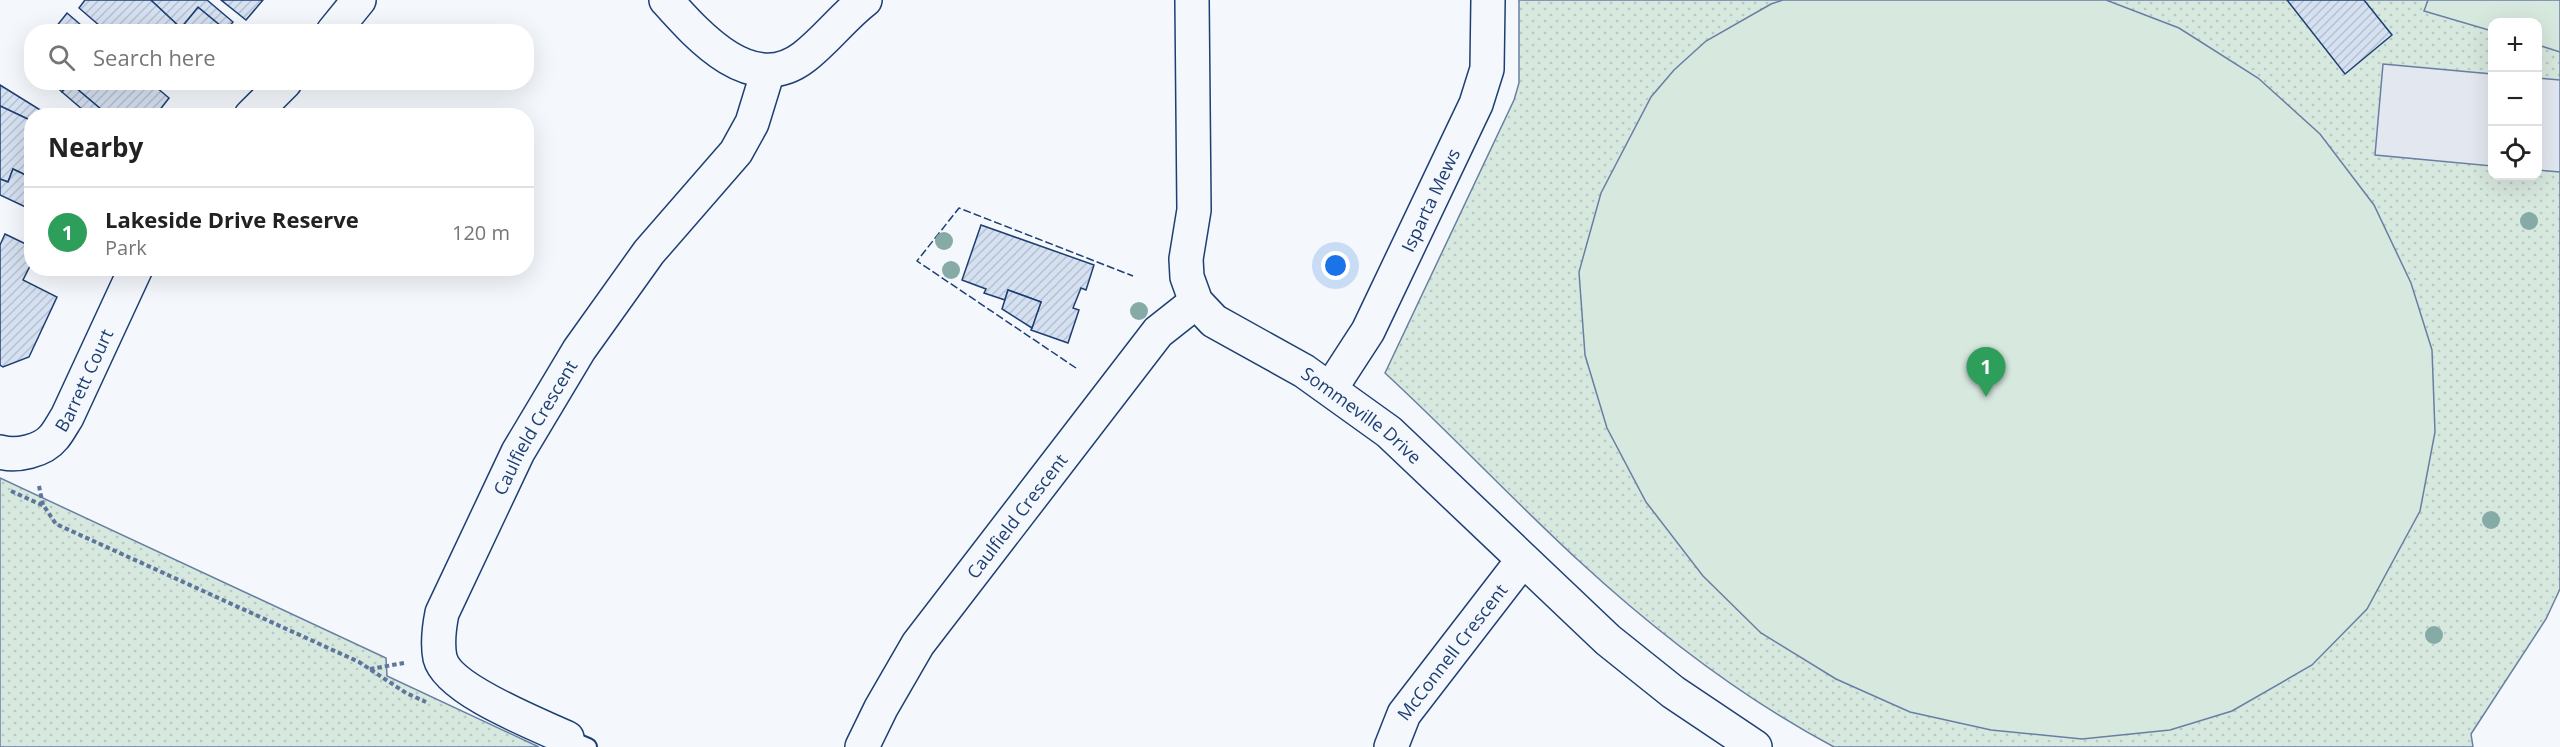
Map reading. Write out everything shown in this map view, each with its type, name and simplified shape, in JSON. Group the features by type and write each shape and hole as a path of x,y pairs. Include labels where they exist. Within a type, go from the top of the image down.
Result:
{"street":[{"path":"340,24 359,0"},
{"path":"666,0 691,27 732,60 757,70 768,71 789,66 802,58 865,0"},
{"name":"Sommeville Drive","path":"1192,0 1195,199 1186,259 1187,277 1196,302 1214,321 1331,388 1389,432 1522,561 1608,640 1673,692 1758,745"},
{"name":"Isparta Mews","path":"1331,388 1368,331 1476,104 1486,69 1488,0"},
{"name":"Caulfield Crescent","path":"577,742 476,694 453,678 441,660 438,639 442,613 518,452 579,350 649,252 736,152 752,123 768,71"},
{"path":"258,108 277,90"},
{"name":"Barrett Court","path":"0,452 10,455 30,451 53,439 67,417 132,276"},
{"name":"Caulfield Crescent","path":"862,747 881,708 918,644 1158,332 1196,302"},
{"name":"McConnell Crescent","path":"1391,747 1404,714 1522,561"}],"path":[{"path":"5,488 44,506 56,524 359,662 406,693"},
{"path":"369,669 413,661"}],"shaded area":[{"path":"1519,0 2560,0 2560,589 2546,619 2471,734 2473,747 1834,747 1799,728 1732,685 1668,638 1608,587 1553,537 1385,373 1514,100 1519,83"},
{"path":"1783,0 2106,0 2179,28 2258,78 2320,134 2374,205 2411,283 2432,350 2435,432 2420,511 2367,609 2312,665 2232,711 2170,730 2082,739 1991,730 1910,712 1836,679 1761,633 1703,576 1646,502 1607,428 1585,355 1579,272 1601,193 1651,97 1674,70 1706,41 1771,4"},
{"path":"2428,0 2560,0 2560,52 2542,46 2542,18 2488,18 2488,30 2424,11"},
{"path":"2383,64 2488,74 2488,166 2375,155"},
{"path":"2542,78 2560,80 2560,172 2542,170"},
{"path":"0,478 386,658 387,676 539,747 0,747"}],"building":[{"path":"85,0 151,0 177,24 98,24 79,8"},
{"path":"151,0 207,0 233,22 219,24 198,7 184,24 177,24"},
{"path":"221,0 263,0 246,20"},
{"path":"2287,0 2364,0 2392,35 2345,74"},
{"path":"198,7 219,24 184,24"},
{"path":"67,13 80,24 58,24"},
{"path":"0,85 37,108 24,108 24,117 0,106"},
{"path":"78,90 160,90 169,98 161,108 100,108"},
{"path":"78,90 100,108 81,108 62,92"},
{"path":"0,106 24,117 24,174 13,169 8,182 0,179"},
{"path":"13,169 24,174 24,206 0,195 0,179 8,182"},
{"path":"981,225 1094,265 1086,290 1081,288 1073,308 1079,310 1068,343 1031,330 1041,302 1008,290 1005,300 984,293 986,289 962,280"},
{"path":"5,234 24,243 25,276 23,280 57,297 29,357 3,367 0,365 0,245"},
{"path":"1008,290 1041,302 1032,328 1002,309"}],"fence":[{"path":"1076,368 917,261 959,208 1133,276"}],"place":[{"name":"Lakeside Drive Reserve","path":"1986,397"}]}
